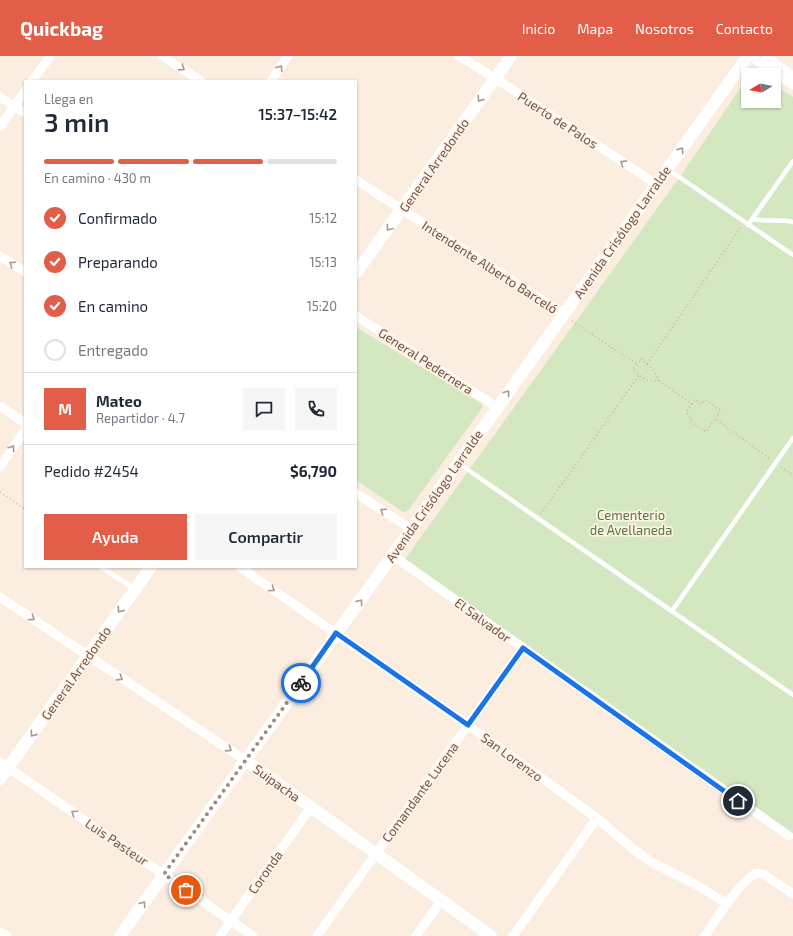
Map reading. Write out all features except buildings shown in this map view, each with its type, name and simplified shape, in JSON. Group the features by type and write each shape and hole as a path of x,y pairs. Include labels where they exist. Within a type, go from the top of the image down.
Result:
{"street":[{"path":"33,80 50,56"},
{"path":"162,56 199,80"},
{"path":"272,80 288,56"},
{"name":"Puerto de Palos","path":"459,56 656,184"},
{"name":"General Arredondo","path":"357,272 511,56"},
{"path":"749,56 793,85"},
{"name":"Avenida Crisólogo Larralde","path":"120,936 656,184 749,56"},
{"path":"766,56 793,76"},
{"path":"0,127 24,92"},
{"path":"0,97 24,112"},
{"name":"Intendente Alberto Barceló","path":"357,181 564,314"},
{"path":"0,256 24,271"},
{"name":"General Pedernera","path":"357,317 497,407"},
{"path":"0,406 24,422"},
{"path":"0,467 24,431"},
{"path":"357,494 411,529"},
{"name":"El Salvador","path":"392,555 789,836"},
{"name":"General Arredondo","path":"0,779 4,765 88,656 150,568"},
{"name":"San Lorenzo","path":"241,568 468,725 597,818 650,862 693,883 726,903"},
{"name":"Suipacha","path":"0,596 245,760 491,936"},
{"name":"Comandante Lucena","path":"317,936 523,648"},
{"name":"Luis Pasteur","path":"4,765 253,936"},
{"name":"Coronda","path":"220,936 311,807"},
{"path":"513,936 597,818"},
{"path":"705,936 726,903 752,876 758,873 763,874 793,894"},
{"path":"416,936 441,901"},
{"path":"0,932 7,936"}],"lane":[{"path":"746,224 752,218 793,161"},
{"path":"667,169 793,255"},
{"path":"752,218 760,220 793,222"},
{"path":"672,611 793,438"},
{"path":"458,463 793,695"},
{"path":"103,568 135,589"}],"path":[{"path":"647,364 746,224"},
{"path":"564,314 637,364"},
{"path":"659,381 654,370 641,359 633,370 646,380 659,381 692,404"},
{"path":"537,519 639,375"},
{"path":"695,399 702,404 705,400 721,410 706,432 690,420 692,417 686,413 692,404 695,399"},
{"path":"715,419 793,475"},
{"path":"0,492 24,508"}],"green space":[{"name":"Cementerio de Avellaneda","path":"741,87 741,108 781,108 781,89 793,97 793,837 405,559 679,178"},
{"path":"357,328 482,404 482,408 408,511 403,512 357,481"}],"way so far":[{"path":"186,890 164,874 301,683"}],"route":[{"path":"301,683 336,633 468,725 523,648 738,801"}]}
